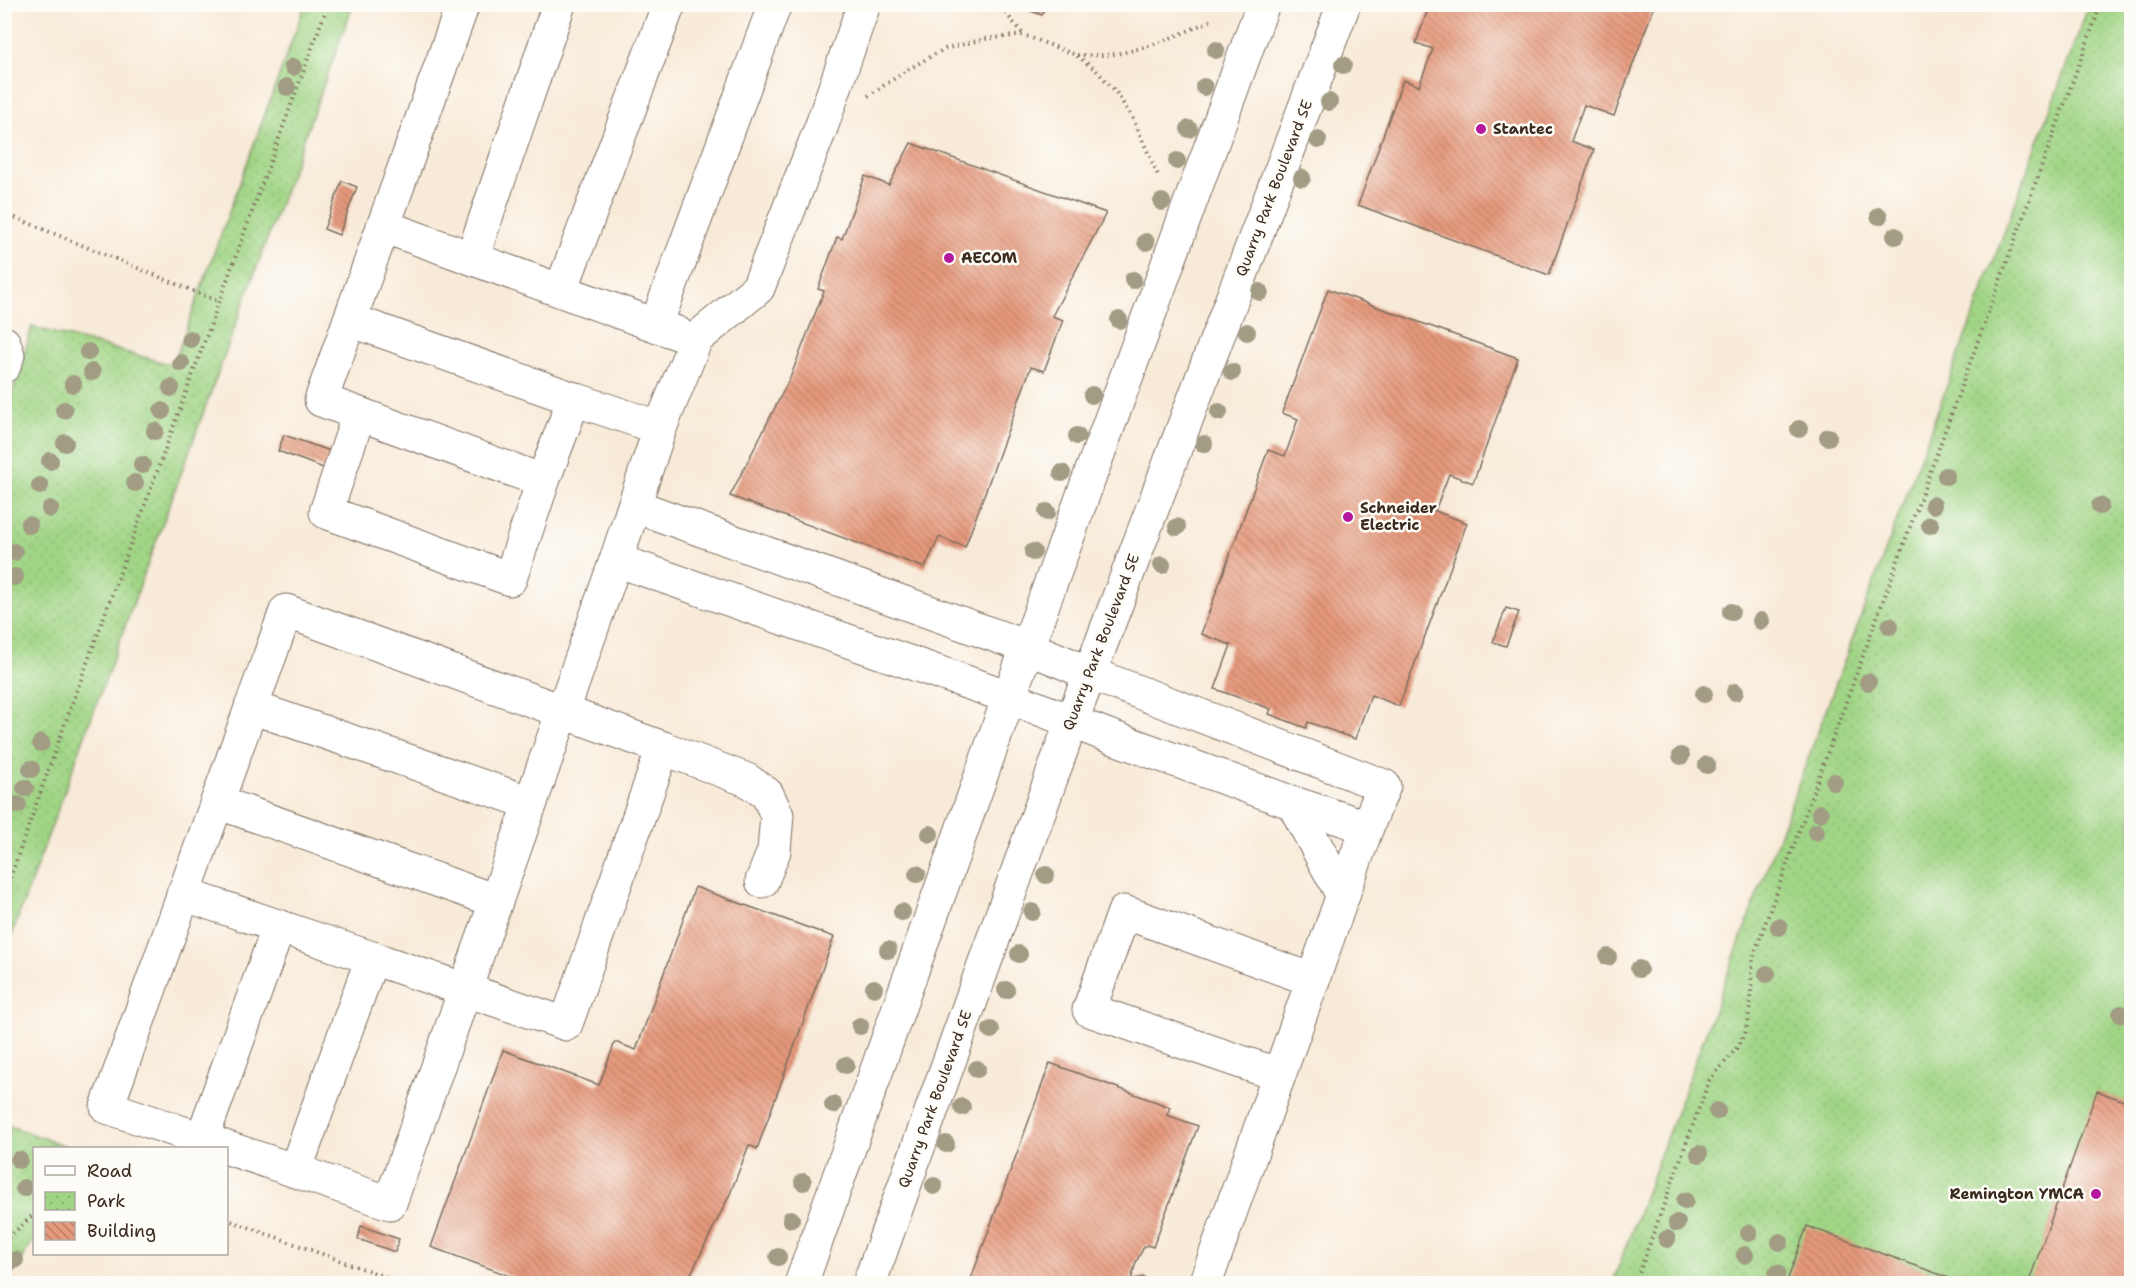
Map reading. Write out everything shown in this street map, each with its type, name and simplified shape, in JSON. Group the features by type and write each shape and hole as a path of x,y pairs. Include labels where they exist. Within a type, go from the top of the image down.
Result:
{"main road":[{"path":"463,4 321,400 543,481"},
{"path":"472,258 559,4"},
{"path":"561,290 669,4"},
{"path":"656,325 775,4"},
{"path":"228,1148 390,1203 635,506 660,428 696,339 758,288 822,125 864,4"},
{"path":"801,1284 1027,647 1263,4"},
{"name":"Quarry Park Boulevard SE","path":"869,1284 1089,674 1344,4"},
{"path":"383,226 696,339"},
{"path":"350,320 660,428"},
{"path":"4,343 8,355 4,366"},
{"path":"359,414 326,512 510,579 574,399"},
{"path":"635,506 1027,647 1089,674 1384,786 1367,827 1204,1284"},
{"path":"616,560 1009,697 1071,723 1293,803 1367,827"},
{"path":"225,1147 107,1107 286,611 747,780 767,794 777,815 774,851 762,881"},
{"path":"251,707 531,803"},
{"path":"183,894 566,1024 663,748"},
{"path":"217,802 496,901"},
{"path":"1293,803 1343,896"},
{"path":"1279,1075 1089,1010 1124,912 1313,980"},
{"path":"202,1139 279,926"},
{"path":"295,1171 372,958"}],"path":[{"path":"4,895 328,4"},
{"path":"998,4 1024,35"},
{"path":"1635,1284 1709,1081 1737,1049 1746,1031 1750,1008 1753,957 2101,4"},
{"path":"1076,55 1113,54 1134,50 1173,38 1214,19"},
{"path":"865,98 909,69 944,50 985,39 1024,35 1076,55 1097,71 1116,92 1133,119 1158,175"},
{"path":"4,213 219,303"},
{"path":"4,1242 33,1215"},
{"path":"228,1220 405,1284"}],"green space":[{"path":"305,5 353,5 5,953 4,420 32,327 173,365"},
{"path":"2089,5 2131,5 2131,1283 1612,1284"},
{"path":"4,1124 68,1147 33,1147 33,1241 6,1284"}],"building":[{"path":"1012,4 1046,4 1042,15"},
{"name":"Stantec","path":"1430,4 1655,4 1614,116 1584,105 1571,141 1594,150 1549,275 1358,205 1403,80 1419,86 1433,49 1416,43"},
{"path":"911,143 1106,213 1052,316 1063,320 1044,371 1031,367 965,547 939,537 925,568 730,496 790,378 824,291 818,289 837,237 842,239 865,176 889,185"},
{"path":"342,181 357,187 339,235 324,229"},
{"name":"Schneider Electric","path":"1328,289 1518,358 1473,483 1449,474 1435,511 1467,523 1399,706 1371,695 1355,739 1308,722 1306,728 1269,714 1271,709 1215,689 1231,645 1201,634 1268,450 1285,456 1298,419 1282,413"},
{"path":"284,435 333,452 326,469 278,451"},
{"path":"1506,608 1519,612 1506,646 1493,642"},
{"path":"695,887 834,937 757,1149 749,1145 730,1194 686,1284 532,1284 431,1247 503,1050 599,1085 615,1042 636,1050"},
{"path":"1050,1063 1170,1107 1167,1115 1198,1126 1153,1247 1147,1245 1144,1247 1136,1262 1131,1280 1144,1277 1149,1284 969,1284"},
{"name":"Remington YMCA","path":"2097,1091 2132,1104 2132,1284 2028,1284"},
{"path":"361,1226 399,1239 395,1252 358,1239"},
{"path":"1807,1226 1963,1283 1963,1284 1786,1284"}],"place":[{"name":"Stantec","path":"1481,129"},
{"name":"AECOM","path":"949,258"},
{"name":"Schneider Electric","path":"1348,517"},
{"name":"Remington YMCA","path":"2096,1194"}]}
